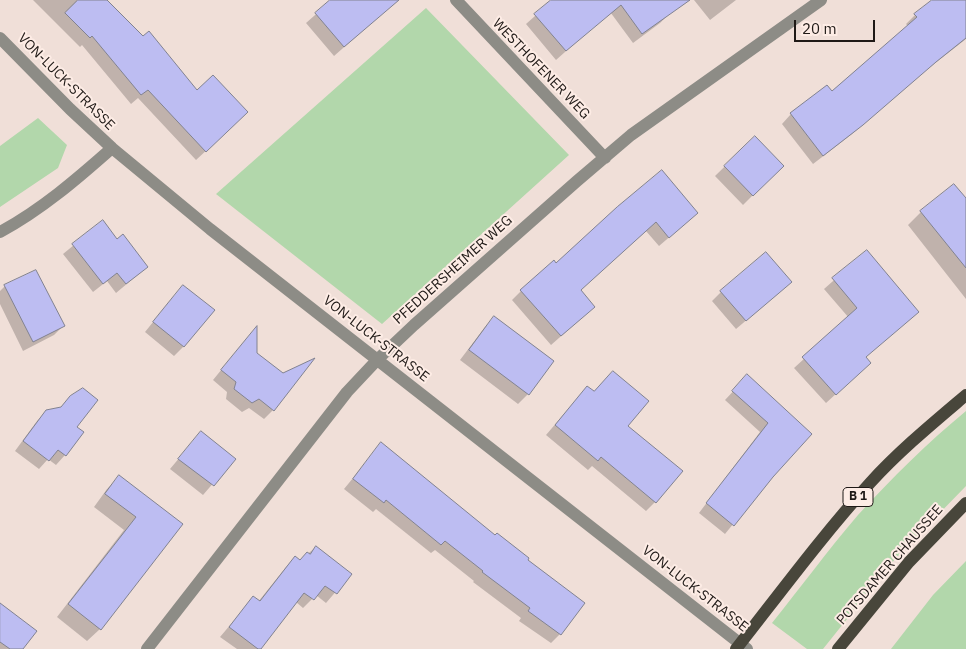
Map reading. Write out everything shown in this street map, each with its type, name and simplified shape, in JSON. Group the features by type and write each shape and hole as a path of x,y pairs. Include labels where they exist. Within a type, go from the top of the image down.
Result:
{"main road":[{"name":"B 1","path":"741,647 823,538 871,482 916,438 966,395"},
{"name":"POTSDAMER CHAUSSEE","path":"838,649 909,562 966,503"}],"street":[{"name":"WESTHOFENER WEG","path":"456,0 605,158"},
{"name":"PFEDDERSHEIMER WEG","path":"148,649 347,392 378,359 577,181 632,136 821,0"},
{"name":"VON-LUCK-STRASSE","path":"0,38 70,109 112,148 210,230 378,359 741,647"},
{"path":"0,232 19,222 58,193 112,148"}],"green space":[{"path":"426,8 569,155 382,324 216,194"},
{"path":"38,118 67,145 58,168 0,207 0,146"},
{"path":"966,411 966,486 895,559 823,649 807,649 772,623 858,515 910,461"},
{"path":"966,561 966,649 891,649 933,595"}],"building":[{"path":"78,0 107,0 143,36 149,31 197,90 213,75 248,112 206,152 148,90 141,95 92,36 90,38 65,13"},
{"path":"330,0 399,0 344,47 315,13"},
{"path":"551,0 690,0 642,34 621,5 566,51 534,14"},
{"path":"932,0 966,0 966,38 863,125 823,156 790,113 827,85 832,91 917,17 914,14"},
{"path":"755,136 784,166 753,196 724,166"},
{"path":"662,170 698,213 669,238 656,222 581,290 595,307 561,336 520,290 554,260 556,263 617,207"},
{"path":"954,184 966,198 966,268 920,211"},
{"path":"103,220 117,239 123,234 148,267 126,284 117,273 103,284 72,244"},
{"path":"867,250 919,312 866,357 871,363 836,395 802,357 857,308 832,278"},
{"path":"766,252 792,282 746,321 720,291"},
{"path":"36,270 65,326 33,342 4,285"},
{"path":"183,285 215,310 184,347 153,322"},
{"path":"494,316 554,361 529,395 469,350"},
{"path":"257,326 257,353 283,373 315,358 274,411 259,399 252,403 234,389 236,382 221,370"},
{"path":"613,371 649,401 628,426 683,471 656,503 601,457 598,461 555,425 587,386 594,391"},
{"path":"747,374 812,434 773,477 734,526 706,503 768,423 732,391"},
{"path":"83,388 98,400 77,427 84,432 66,456 58,450 49,461 23,441 46,410 61,407 70,396"},
{"path":"201,431 236,459 214,486 178,459"},
{"path":"381,442 495,535 497,533 529,558 528,560 585,603 561,635 528,611 530,608 445,541 441,545 386,500 384,503 353,479"},
{"path":"119,475 183,524 101,630 68,604 136,517 105,494"},
{"path":"316,546 352,574 337,594 325,586 314,600 304,593 261,649 258,649 229,627 253,596 260,601 295,556 300,560 307,552 310,554"},
{"path":"0,603 37,631 23,649 10,649 0,642"}]}
